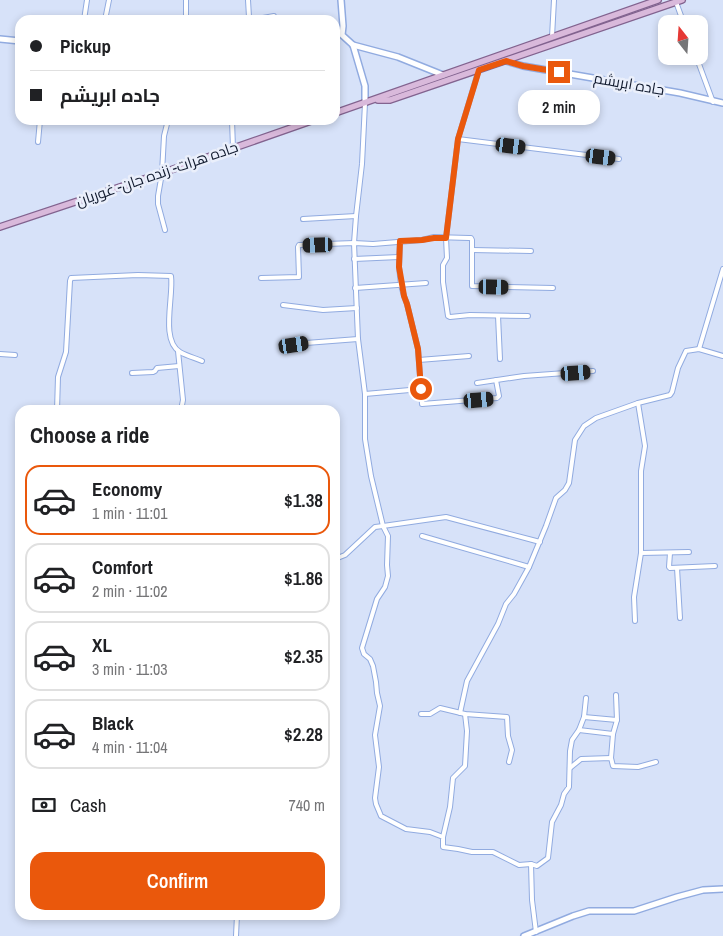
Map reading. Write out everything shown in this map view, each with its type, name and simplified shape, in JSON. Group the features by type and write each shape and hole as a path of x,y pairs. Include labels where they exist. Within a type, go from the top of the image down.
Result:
{"main road":[{"path":"341,0 342,35 353,45 398,57 442,75"},
{"path":"340,111 658,0"},
{"path":"368,102 390,100 679,1"},
{"path":"641,6 642,14"},
{"path":"0,39 15,40"},
{"path":"353,45 368,102"},
{"name":"جاده ابریشم","path":"506,61 523,66 723,103"},
{"name":"جاده هرات- زنده جان- غوریان","path":"0,227 300,125"},
{"path":"524,936 589,911 634,911 704,890 723,889"}],"street":[{"path":"85,15 87,0"},
{"path":"107,15 109,0"},
{"path":"186,0 186,15"},
{"path":"248,0 249,15"},
{"path":"552,36 554,0"},
{"path":"679,1 682,15"},
{"path":"699,65 713,102"},
{"path":"479,70 458,139 446,238 447,258 443,265 443,282 449,317 528,316"},
{"path":"368,102 354,243 355,288 358,339 365,394 365,439 371,476 383,526 388,536 388,576 385,587 376,599 362,648 364,654 374,666 380,706 375,735 379,767 375,798 381,816 406,829 430,832 444,837"},
{"path":"38,142 40,125"},
{"path":"165,230 158,204 158,196 167,125"},
{"path":"232,125 233,148"},
{"path":"458,139 619,160"},
{"path":"303,219 356,216"},
{"path":"260,278 299,277 299,245 373,244 434,238 471,238 472,284 474,287 553,288"},
{"path":"400,241 402,284 418,349 421,403 423,405 497,398 499,396 496,380"},
{"path":"472,250 531,251"},
{"path":"354,259 400,257"},
{"path":"699,349 723,269"},
{"path":"57,405 58,377 66,352 71,278 138,274 171,276 169,330 172,342 178,351 182,405"},
{"path":"355,288 426,283"},
{"path":"283,306 322,310 357,308"},
{"path":"498,316 500,359"},
{"path":"282,346 358,339"},
{"path":"586,698 584,717 579,730 572,740 569,787 552,822 548,858 537,866 531,864 519,865 493,852 472,852 442,847 450,807 453,778 466,766 467,731 463,714 467,681 498,624 506,604 514,594 529,567 556,498 565,490 569,483 575,440 584,426 596,418 638,403 670,395 678,368 686,351 699,349 723,356"},
{"path":"178,351 202,361"},
{"path":"0,354 15,355"},
{"path":"419,360 469,356"},
{"path":"132,373 153,372 157,368 179,366"},
{"path":"477,383 524,376 593,371"},
{"path":"365,394 421,389"},
{"path":"635,621 634,597 641,553 641,471 645,446 638,403"},
{"path":"340,557 345,555 375,526 446,517 540,542"},
{"path":"422,536 529,567"},
{"path":"670,552 669,568 716,566"},
{"path":"641,553 689,552"},
{"path":"677,568 680,618"},
{"path":"616,695 612,766 638,768 656,762"},
{"path":"421,714 430,714 440,708 463,714 506,717 512,750 510,762"},
{"path":"584,717 616,720"},
{"path":"579,730 613,734"},
{"path":"570,768 581,759 611,758"},
{"path":"531,864 532,900 536,932"},
{"path":"236,936 237,920"}],"route":[{"path":"421,389 418,349 404,296 399,267 400,241 446,238 458,139 479,70 506,61 559,72"}]}
